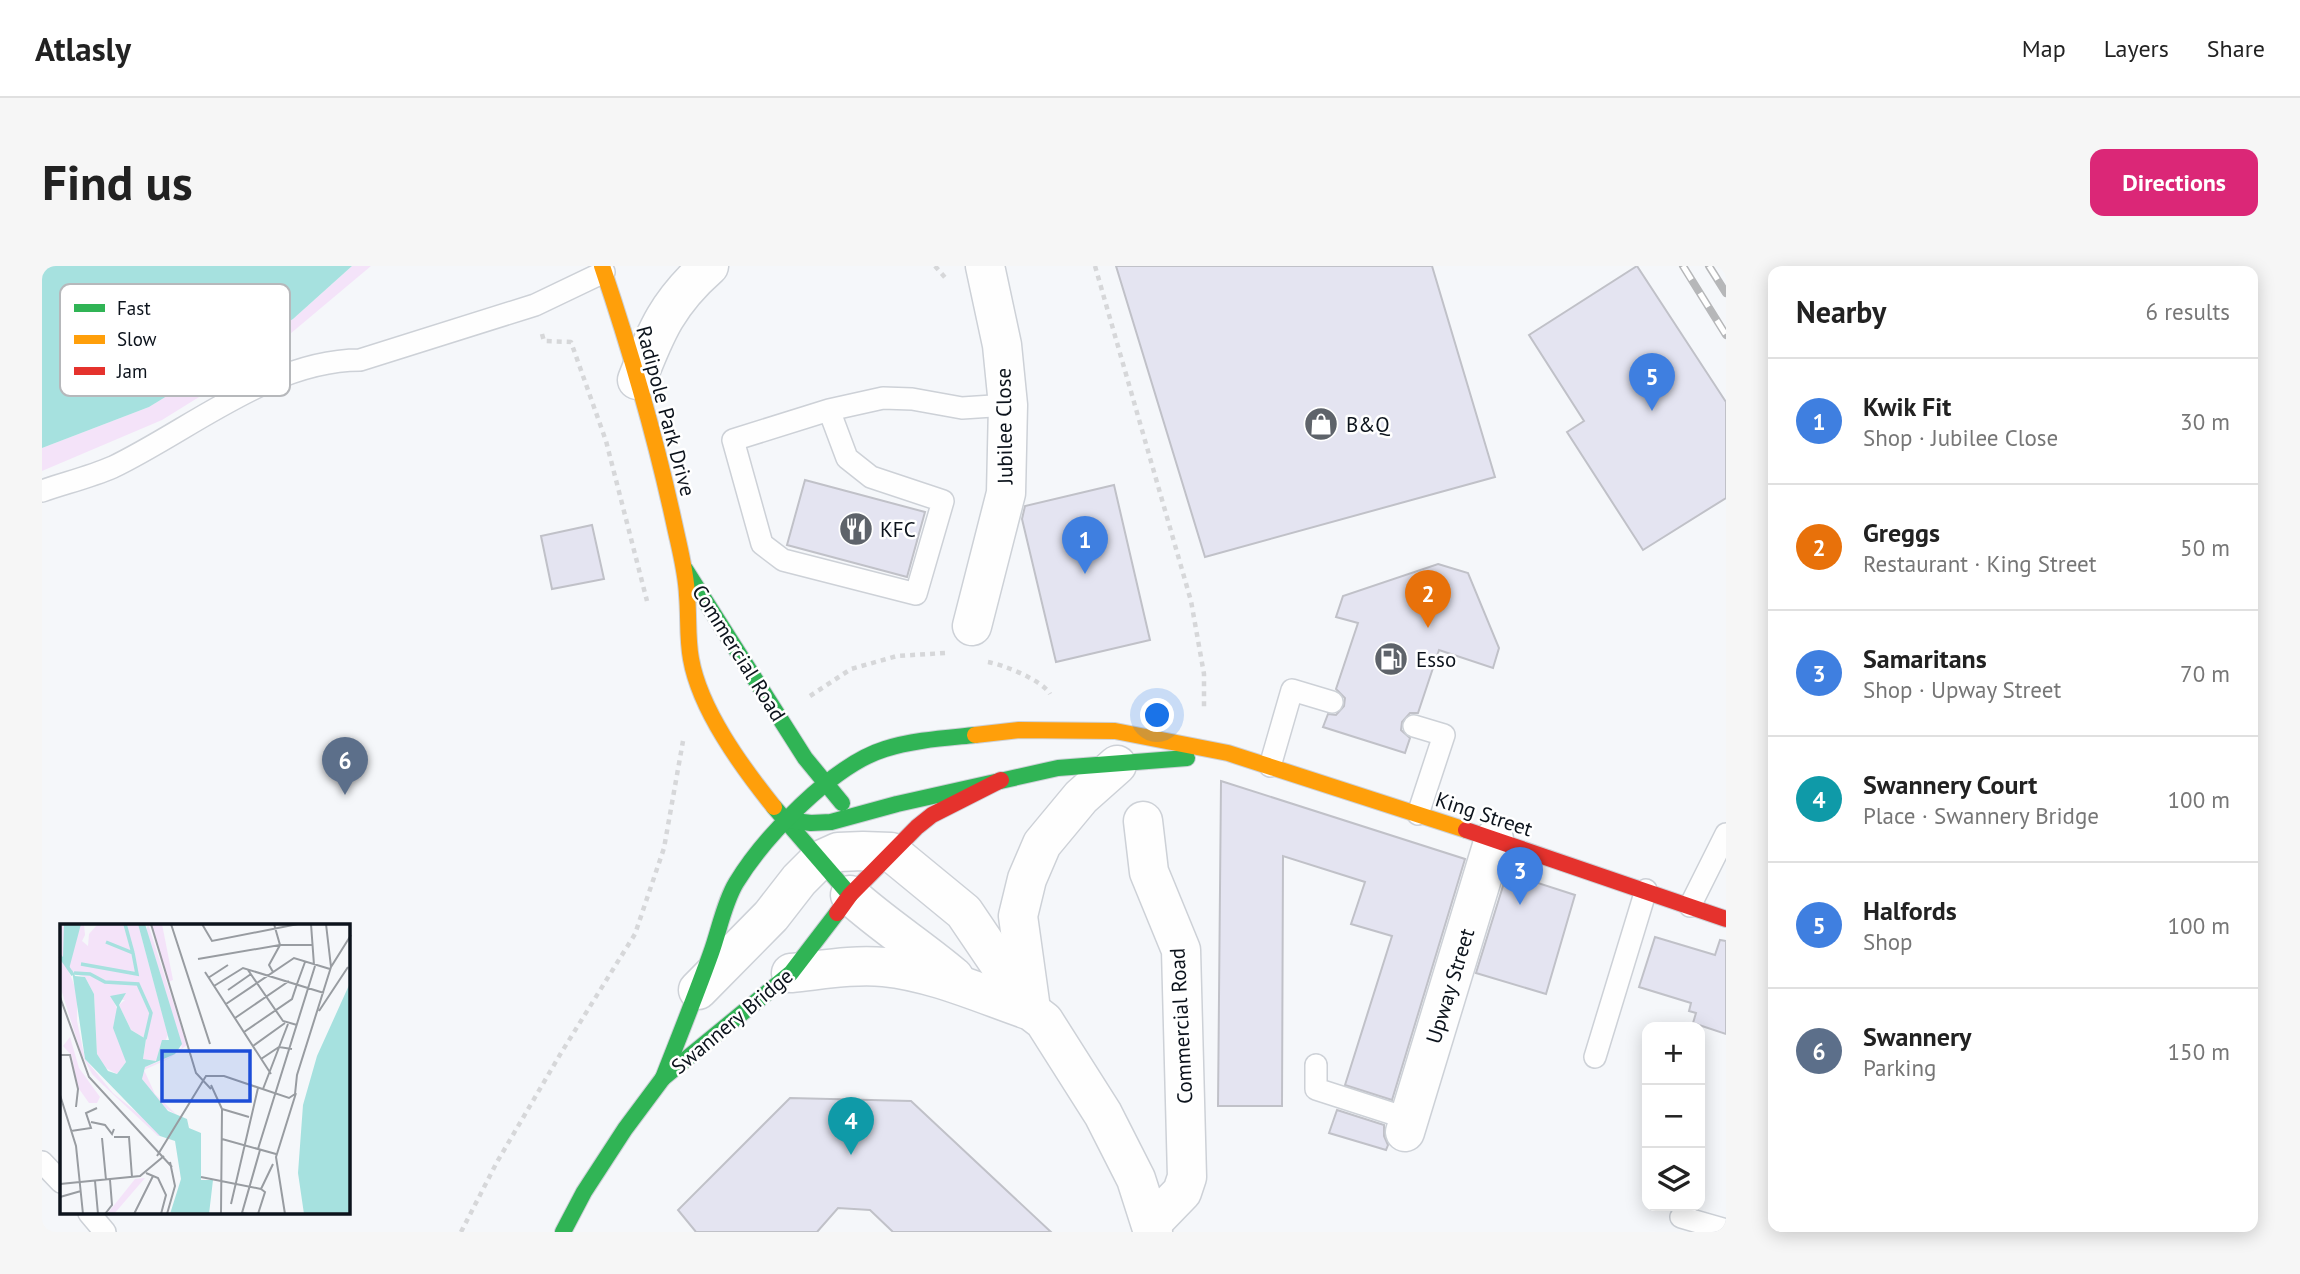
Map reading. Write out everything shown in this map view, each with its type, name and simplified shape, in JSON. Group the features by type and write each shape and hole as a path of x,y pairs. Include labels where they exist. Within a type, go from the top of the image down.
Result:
{"main road":[{"name":"Radipole Park Drive","path":"607,268 627,337 684,567"},
{"name":"Commercial Road","path":"684,567 805,758 869,832"},
{"name":"Commercial Road","path":"684,567 689,658 699,688 754,779 818,861 850,895"},
{"name":"King Street","path":"786,820 826,784 853,765 884,749 939,738 1019,730 1115,731 1228,753 1494,839 1726,919"},
{"name":"King Street","path":"869,832 1000,780 1058,768 1118,765 1228,753"},
{"name":"King Street","path":"869,832 932,815 1000,780"},
{"path":"786,820 831,822 869,832"},
{"name":"Swannery Bridge","path":"663,1078 735,885 758,852 786,820"},
{"name":"Swannery Bridge","path":"563,1232 584,1192 625,1129 663,1078 791,973 850,895 869,832"}],"street":[{"path":"638,380 657,328 675,300 709,266"},
{"name":"Jubilee Close","path":"961,640 1006,494 1008,405 1002,345 985,266"},
{"path":"1031,1011 1018,916 1027,879 1042,844 1081,797 1118,765"},
{"name":"Commercial Road","path":"1143,821 1149,872 1181,950 1187,1177 1182,1192 1152,1228"},
{"path":"818,861 869,832"},
{"name":"Commercial Road","path":"869,832 964,912 1031,1011"},
{"name":"Upway Street","path":"1407,1125 1494,839"},
{"name":"Swannery Bridge","path":"698,990 771,916 799,880 818,861"},
{"name":"Commercial Road","path":"850,895 880,922 928,955 969,989"},
{"name":"Commercial Road","path":"791,973 884,967 923,974 1031,1011 1044,1021 1102,1114 1136,1179 1152,1228"}],"lane":[{"path":"290,374 335,360 360,360 535,305 607,268"},
{"path":"42,491 111,467 243,396"},
{"path":"829,410 847,458 871,477 943,501 916,594 783,560 762,544 733,440 829,410 883,398 912,399 962,408 1008,405"},
{"path":"1270,766 1292,690 1332,702"},
{"path":"1414,726 1444,736 1418,814"},
{"path":"1690,906 1726,834"},
{"path":"1595,1057 1646,890"},
{"path":"1316,1065 1316,1089 1407,1125"},
{"path":"42,1163 60,1181"},
{"path":"90,1214 105,1232"},
{"path":"1681,1217 1726,1230"}],"path":[{"path":"935,266 955,292"},
{"path":"1095,266 1191,601 1204,674 1204,711"},
{"path":"535,305 544,341 570,342 589,390 606,442 650,614"},
{"path":"780,719 851,669 897,656 939,651 961,640"},
{"path":"986,661 1045,686 1068,729"},
{"path":"461,1232 497,1162 635,933 664,848 683,738"}],"shaded area":[{"path":"352,266 371,266 290,334 290,321"},
{"path":"167,396 201,396 162,420 42,471 42,448 149,407"}],"water":[{"path":"42,266 352,266 290,321 290,284 60,284 60,396 167,396 149,407 42,448"}],"building":[{"name":"B&Q","path":"1116,266 1432,266 1495,477 1205,557"},
{"path":"1637,266 1726,402 1726,498 1643,550 1567,432 1584,421 1529,335"},
{"name":"KFC","path":"805,480 925,512 907,577 787,545"},
{"path":"1114,485 1150,640 1056,662 1022,519 1025,506"},
{"path":"592,525 604,579 552,589 541,536"},
{"name":"Esso","path":"1438,564 1468,573 1499,648 1493,668 1439,650 1418,713 1410,713 1402,722 1401,730 1410,738 1405,753 1323,727 1328,714 1336,715 1344,706 1345,698 1336,689 1358,623 1336,617 1343,596"},
{"path":"1221,781 1465,859 1392,1100 1345,1085 1392,936 1351,924 1365,882 1283,856 1282,1106 1218,1106"},
{"path":"1507,873 1575,895 1546,994 1476,973"},
{"path":"1655,937 1715,955 1720,940 1726,941 1726,1034 1705,1027 1705,1022 1693,1022 1696,1013 1689,1011 1691,1003 1639,987"},
{"path":"790,1098 911,1101 1051,1232 893,1232 870,1210 838,1208 817,1232 696,1232 678,1210"},
{"path":"1337,1110 1384,1125 1384,1136 1388,1145 1386,1150 1329,1133"}],"railway":[{"path":"1683,266 1726,335"},
{"path":"1709,266 1726,293"}],"traffic: fast":[{"path":"685,569 805,758 842,803"},
{"path":"663,1078 732,891 748,865 782,825 822,786 865,757 907,743 975,735"},
{"path":"786,820 831,822 897,804 1058,768 1187,758"},
{"path":"774,807 850,895"},
{"path":"563,1232 584,1192 625,1129 663,1078 791,973 837,913"}],"traffic: slow":[{"path":"602,266 642,396 668,494 685,578 690,651 696,678 703,698 724,737 774,807"},
{"path":"975,735 1019,730 1115,731 1228,753 1466,830"}],"traffic: jam":[{"path":"837,913 850,895 917,827 932,815 1001,780"},
{"path":"1466,830 1726,919"}],"place":[{"name":"Halfords","path":"1652,411"},
{"name":"B&Q","path":"1321,424"},
{"name":"KFC","path":"856,529"},
{"name":"Kwik Fit","path":"1085,574"},
{"name":"Greggs","path":"1428,628"},
{"name":"Esso","path":"1391,659"},
{"name":"Swannery","path":"345,795"},
{"name":"Samaritans","path":"1520,905"},
{"name":"Swannery Court","path":"851,1155"}]}
